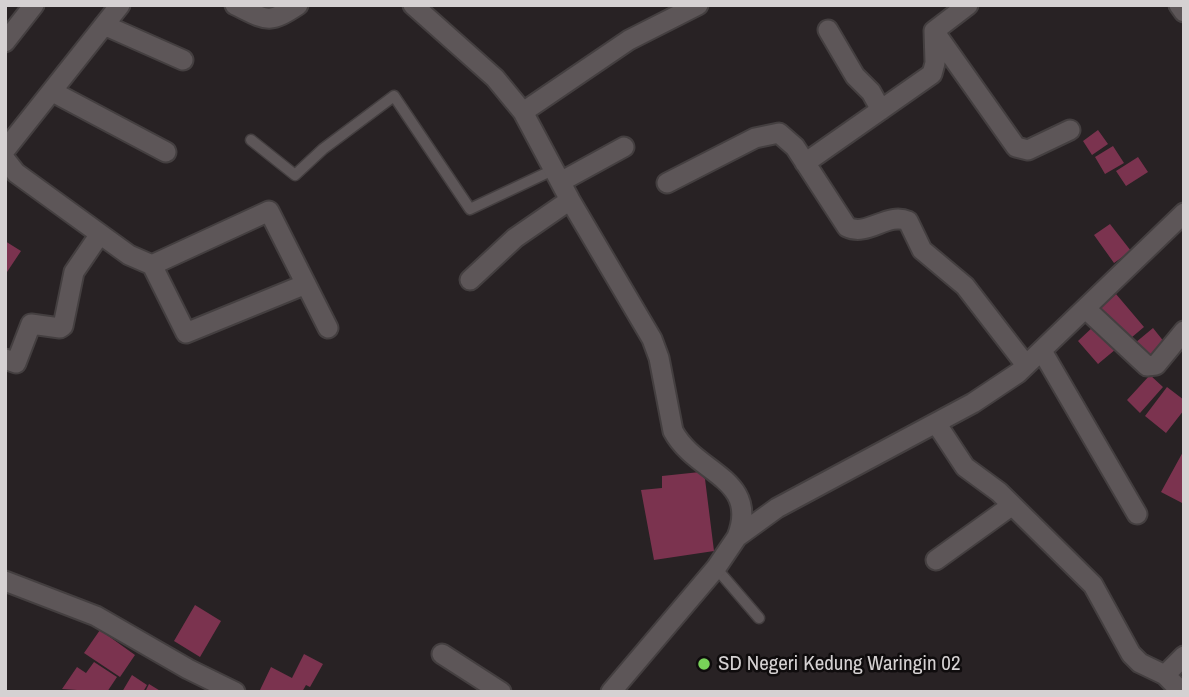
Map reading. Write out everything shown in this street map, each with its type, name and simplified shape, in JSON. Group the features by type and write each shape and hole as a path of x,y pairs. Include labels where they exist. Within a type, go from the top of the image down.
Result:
{"street":[{"path":"5,42 34,5"},
{"path":"5,150 120,5"},
{"path":"235,5 266,20 275,20 298,5"},
{"path":"413,5 495,78 523,112 570,200 652,339 659,358 670,418 678,439 694,457 732,487 742,501 744,519 737,537 716,568 611,692"},
{"path":"523,112 629,40 698,5"},
{"path":"934,31 968,5"},
{"path":"1180,5 1184,12"},
{"path":"104,25 183,60"},
{"path":"828,30 855,76 871,92 881,110"},
{"path":"805,163 934,70 934,31"},
{"path":"934,31 1016,147 1028,150 1070,131"},
{"path":"53,92 166,152"},
{"path":"667,183 773,132 787,137 847,227 856,230 894,219 908,221 922,250 965,286 1026,365"},
{"path":"559,175 624,147"},
{"path":"5,159 16,173 100,234 137,260 152,265 269,211 328,328"},
{"path":"470,280 515,238 570,200"},
{"path":"737,537 778,508 996,388 1042,351 1184,213"},
{"path":"5,359 16,363 31,324 60,328 63,326 75,272 100,234"},
{"path":"152,265 186,333 306,284"},
{"path":"1086,309 1147,366 1156,365 1184,331"},
{"path":"1042,351 1137,514"},
{"path":"936,423 965,467 1011,506 1093,585 1131,654 1140,663 1165,675 1182,692"},
{"path":"936,559 1011,506"},
{"path":"5,581 96,617 179,665 235,692"},
{"path":"442,654 501,692"},
{"path":"1165,675 1184,656"}],"lane":[{"path":"251,140 295,175 323,149 394,96 470,209 559,175"},
{"path":"716,568 759,618"}],"building":[{"path":"1098,130 1108,144 1092,155 1083,141"},
{"path":"1113,146 1124,163 1105,174 1095,157"},
{"path":"1138,157 1148,172 1126,186 1116,171"},
{"path":"1110,224 1131,251 1114,263 1094,235"},
{"path":"5,241 21,251 5,275"},
{"path":"1116,294 1144,327 1125,343 1098,310"},
{"path":"1095,325 1116,349 1098,364 1078,341"},
{"path":"1153,328 1165,343 1146,358 1135,343"},
{"path":"1150,375 1163,387 1140,413 1127,400"},
{"path":"1167,387 1184,400 1184,410 1166,433 1145,416"},
{"path":"1184,450 1184,504 1161,492"},
{"path":"700,472 705,479 714,551 654,560 641,490 662,488 662,476"},
{"path":"195,605 221,621 200,657 174,641"},
{"path":"100,630 135,655 120,677 84,653"},
{"path":"304,654 323,664 310,687 306,685 302,692 260,690 271,667 292,678"},
{"path":"94,662 117,677 107,692 62,689 77,667 86,673"},
{"path":"132,675 147,685 143,692 122,692"},
{"path":"149,684 162,692 145,692"}],"place":[{"name":"SD Negeri Kedung Waringin 02","path":"704,664"}]}
